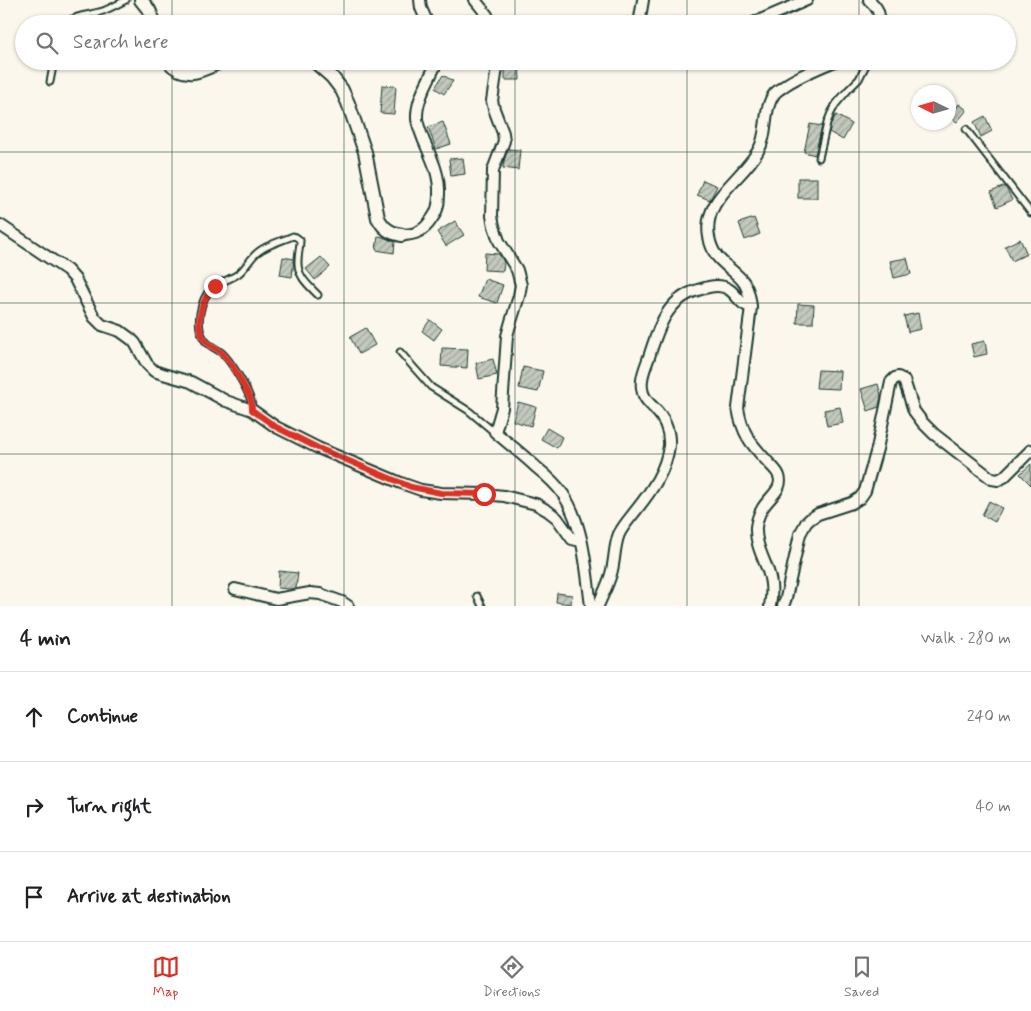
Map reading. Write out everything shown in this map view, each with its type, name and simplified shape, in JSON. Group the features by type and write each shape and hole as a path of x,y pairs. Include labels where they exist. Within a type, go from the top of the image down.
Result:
{"street":[{"path":"141,0 151,15"},
{"path":"420,0 424,15"},
{"path":"475,0 487,15"},
{"path":"641,15 643,0"},
{"path":"772,15 807,0"},
{"path":"869,0 876,6 879,15"},
{"path":"178,70 189,73 200,70"},
{"path":"324,70 342,90 348,103 365,152 378,218 382,226 394,234 402,235 417,233 424,229 435,215 438,207 438,174 420,130 418,119 420,99 433,70"},
{"path":"497,70 492,101 503,132 504,141 493,170 492,216 499,241 517,270 521,285 507,336 502,408 495,432 552,481 563,494 573,512 581,541 591,606"},
{"path":"770,606 771,588 769,574 758,545 756,526 763,507 778,489 780,482 776,470 751,444 744,432 738,408 751,307 750,297 742,279 724,264 712,249 708,226 710,213 721,195 759,150 764,139 771,99 776,92 814,70"},
{"path":"0,225 68,270 75,279 97,321 107,328 120,332 131,339 151,368 158,373 190,382 226,401 252,410 276,427 310,444 411,487 441,493 504,496 536,504 557,518 572,539 581,541"},
{"path":"598,606 611,574 619,534 657,482 667,456 669,444 666,424 661,415 646,400 642,386 642,378 651,351 665,317 679,299 690,292 718,286 731,291 745,305 751,307"},
{"path":"783,606 800,534 806,524 818,514 852,503 860,498 865,491 877,450 892,379 898,377 904,380 914,411 923,423 934,434 992,479 998,480 1004,477 1031,450"},
{"path":"235,589 276,599 310,593 320,594 348,606"}],"lane":[{"path":"85,15 103,11 126,0"},
{"path":"50,82 52,70"},
{"path":"820,158 826,123 836,104 859,79 864,70"},
{"path":"966,129 1031,213"},
{"path":"252,410 251,400 228,360 223,354 207,343 201,332 201,309 206,295 215,286 237,275 252,257 264,248 293,236 300,240 299,272 318,295"},
{"path":"400,352 431,387 469,411 495,432"},
{"path":"477,596 482,606"}],"building":[{"path":"505,70 519,70 520,80 505,80"},
{"path":"443,75 453,81 444,94 435,88"},
{"path":"382,85 396,86 394,114 380,113"},
{"path":"959,104 967,110 957,122 956,121 956,108"},
{"path":"836,115 852,124 843,140 829,132"},
{"path":"985,116 992,131 981,137 974,122"},
{"path":"443,122 451,144 436,149 428,127"},
{"path":"810,124 822,126 815,155 804,152"},
{"path":"508,149 520,150 518,170 503,168"},
{"path":"463,158 465,174 451,176 449,159"},
{"path":"798,178 817,178 817,198 798,198"},
{"path":"703,180 717,186 710,200 697,195"},
{"path":"1005,186 1012,200 997,207 991,192"},
{"path":"754,218 760,234 745,240 739,223"},
{"path":"455,221 464,235 446,246 437,232"},
{"path":"378,236 395,242 394,253 376,250"},
{"path":"1020,239 1027,254 1012,261 1005,246"},
{"path":"485,253 499,254 504,262 503,271 484,270"},
{"path":"283,257 294,259 292,277 280,275"},
{"path":"321,257 330,267 315,280 306,269"},
{"path":"907,258 911,274 894,278 890,261"},
{"path":"485,279 503,285 497,303 478,297"},
{"path":"798,304 814,305 813,323 797,323"},
{"path":"918,313 921,329 908,332 904,316"},
{"path":"430,320 442,329 434,340 422,331"},
{"path":"366,328 375,345 359,354 350,337"},
{"path":"985,341 987,354 974,357 971,344"},
{"path":"442,348 468,349 467,368 441,366"},
{"path":"493,359 497,375 479,379 476,363"},
{"path":"523,367 543,371 538,392 519,388"},
{"path":"818,370 840,371 839,389 816,388"},
{"path":"878,384 881,395 879,407 868,411 861,389"},
{"path":"518,402 536,407 531,426 513,421"},
{"path":"840,407 843,423 827,426 824,410"},
{"path":"547,428 562,437 557,448 541,439"},
{"path":"1031,464 1031,485 1020,474"},
{"path":"989,501 1002,508 995,522 982,515"},
{"path":"279,571 298,573 296,588 278,588"},
{"path":"557,593 572,595 571,604 556,602"}],"route":[{"path":"215,286 206,295 202,304 200,324 202,336 207,343 223,354 228,360 251,400 252,410 276,427 318,448 411,487 441,493 484,494"}]}
